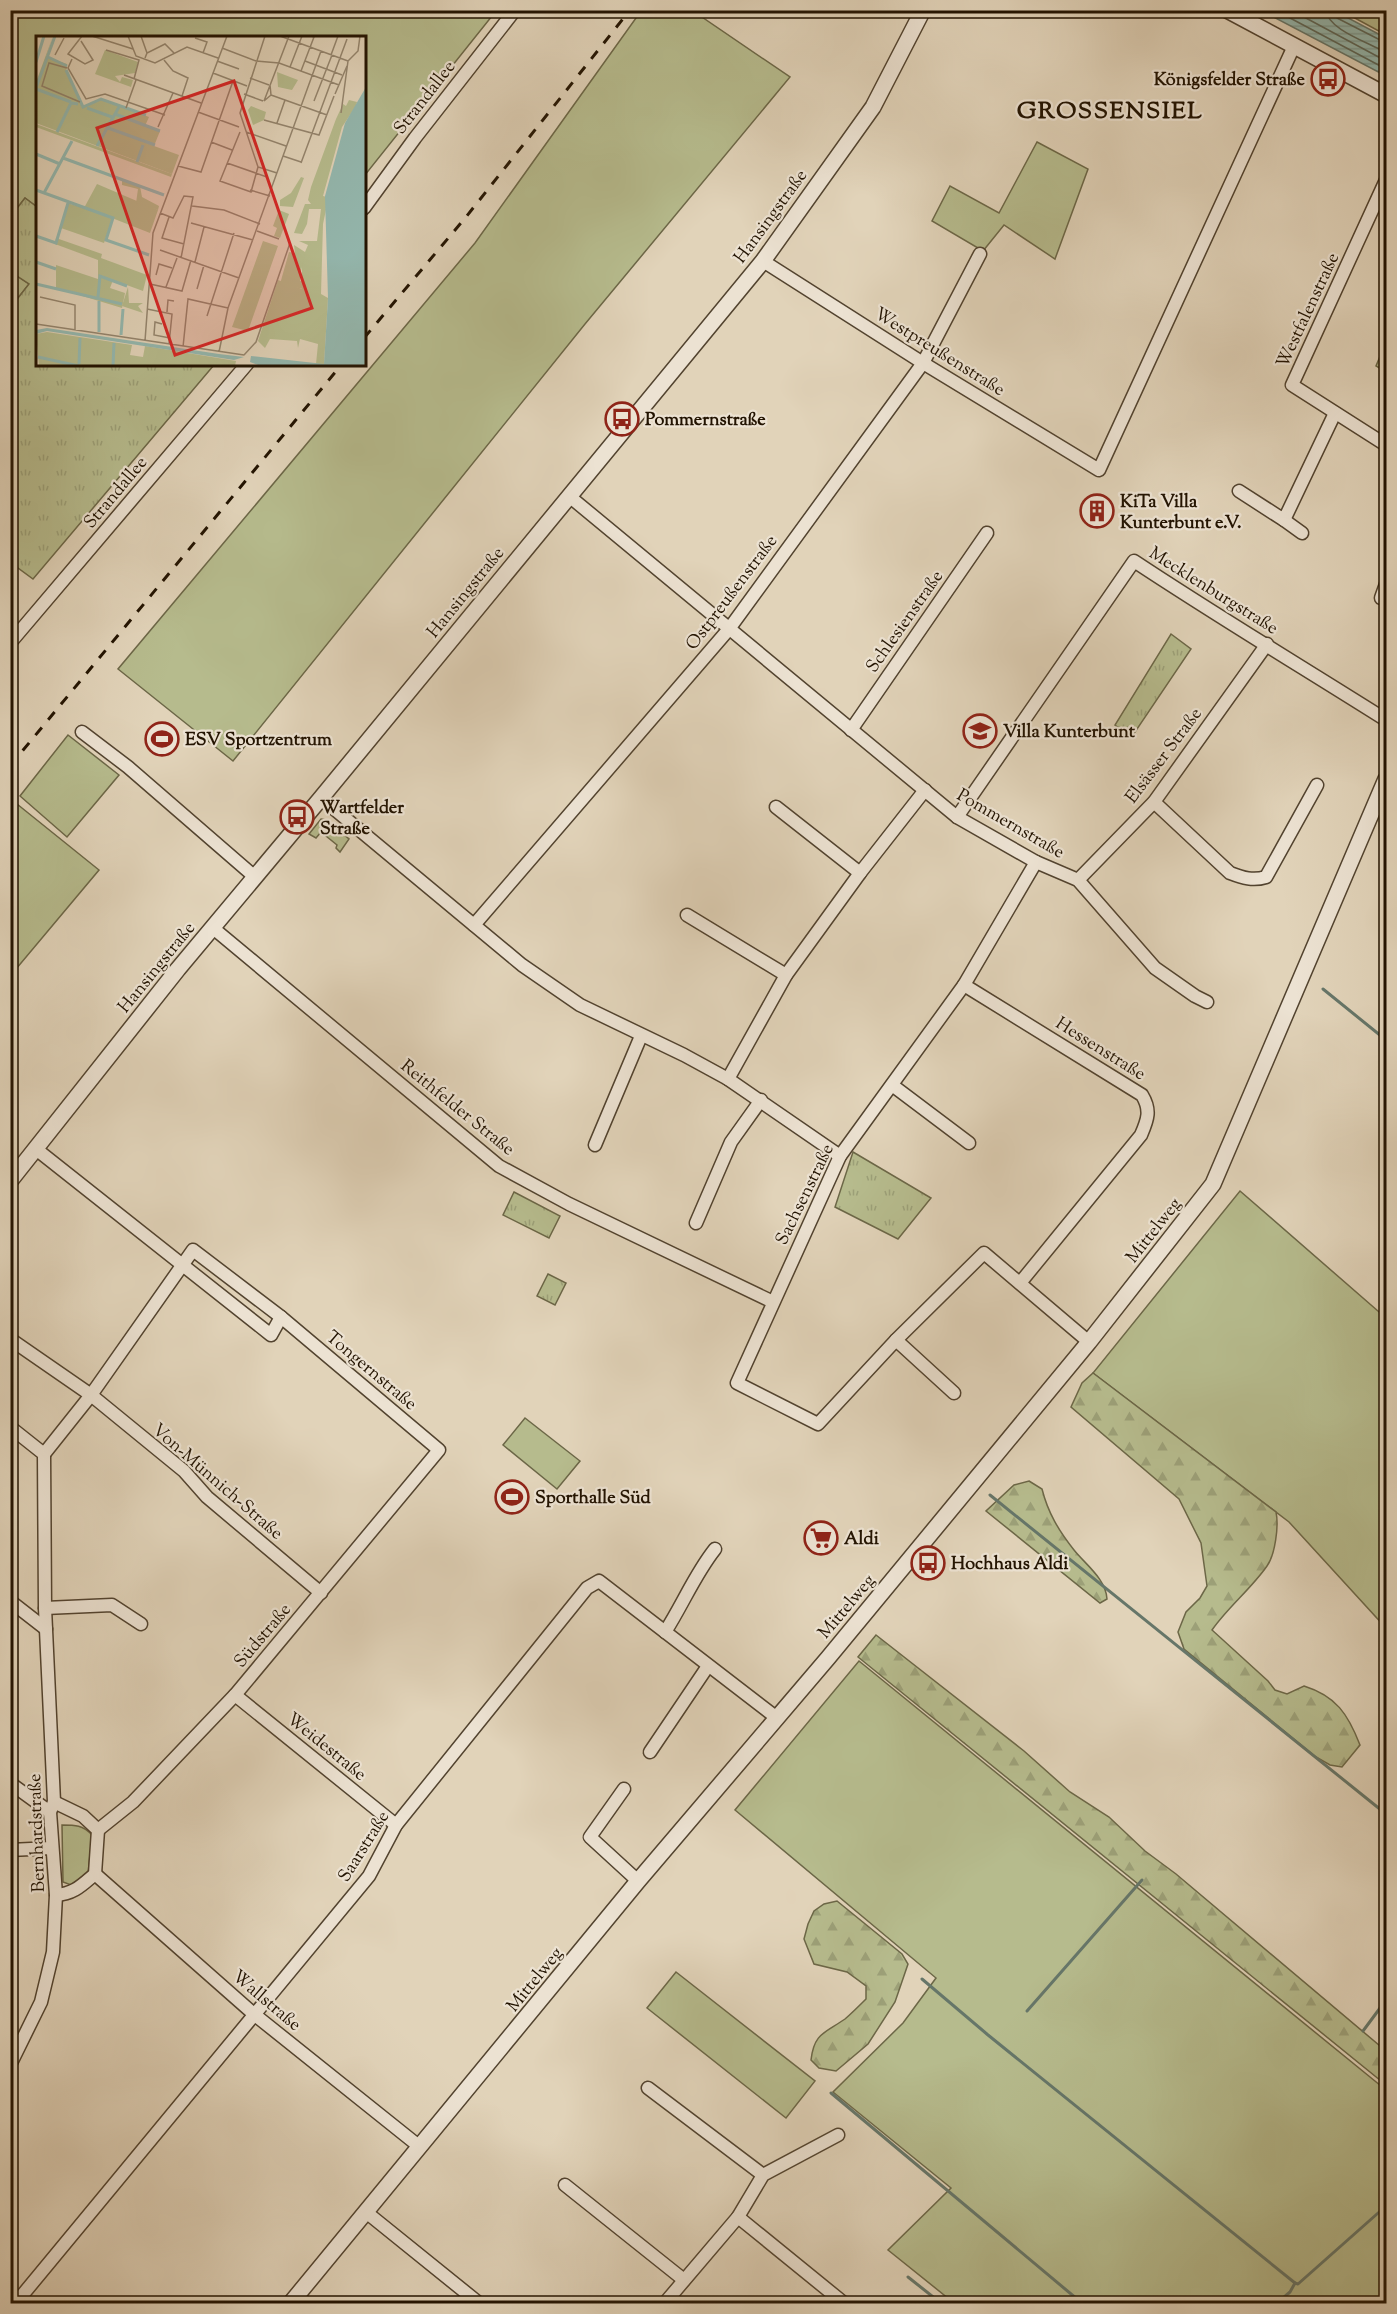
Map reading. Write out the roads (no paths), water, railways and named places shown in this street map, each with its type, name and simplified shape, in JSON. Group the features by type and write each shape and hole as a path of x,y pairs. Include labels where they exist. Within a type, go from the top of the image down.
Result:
{"street":[{"name":"Strandallee","path":"366,205 415,138 515,10"},
{"name":"Hansingstraße","path":"10,1181 255,876 763,261 873,107 923,10"},
{"path":"1227,10 1386,95"},
{"name":"Westpreußenstraße","path":"763,261 922,363 1100,470 1294,46"},
{"name":"Westfalenstraße","path":"1386,180 1292,385 1386,445"},
{"name":"Ostpreußenstraße","path":"474,925 729,629 922,363 980,254"},
{"name":"Strandallee","path":"10,643 246,366"},
{"path":"1284,520 1335,413"},
{"path":"1239,491 1302,532"},
{"name":"Pommernstraße","path":"569,496 957,817 1036,862 1078,880 1155,968 1207,1002"},
{"name":"Schlesienstraße","path":"851,730 987,533"},
{"name":"Mecklenburgstraße","path":"957,817 1134,561 1386,720"},
{"path":"1381,598 1386,584"},
{"name":"Elsässer Straße","path":"1078,880 1154,802 1267,644"},
{"path":"82,732 128,767 255,876"},
{"name":"Mittelweg","path":"290,2304 638,1881 777,1718 1089,1342 1213,1184 1386,779"},
{"path":"1154,802 1230,873 1244,879 1258,879 1266,877 1317,785"},
{"path":"728,1079 786,975 860,873 925,790"},
{"path":"321,798 522,965 580,1005 728,1079 840,1156"},
{"path":"776,807 860,873"},
{"name":"Sachsenstraße","path":"1036,862 964,985 840,1156 737,1383 818,1424 896,1340 984,1253 1089,1342"},
{"path":"687,915 786,975"},
{"name":"Reithfelder Straße","path":"213,928 499,1167 569,1204 773,1302"},
{"name":"Hessenstraße","path":"964,985 1142,1095 1149,1106 1147,1121 1141,1134 1020,1283"},
{"path":"595,1144 642,1036"},
{"path":"892,1085 969,1143"},
{"path":"696,1223 731,1142 761,1100"},
{"path":"36,1149 271,1335 281,1317"},
{"name":"Tongernstraße","path":"183,1266 193,1250 281,1317 439,1450"},
{"path":"10,1427 44,1454 91,1395 183,1266"},
{"name":"Von-Münnich-Straße","path":"10,1339 91,1395 184,1471 207,1497 321,1593"},
{"path":"896,1340 954,1393"},
{"name":"Südstraße","path":"98,1830 133,1802 235,1695 439,1450"},
{"name":"Bernhardstraße","path":"10,2066 41,2002 53,1952 56,1895 52,1848 45,1608 44,1454"},
{"path":"665,1632 685,1601 700,1568 715,1549"},
{"name":"Saarstraße","path":"15,2304 369,1876 396,1825 587,1588 598,1581 777,1718"},
{"path":"10,1601 46,1629"},
{"path":"45,1608 112,1605 141,1624"},
{"path":"650,1752 708,1666"},
{"name":"Weidestraße","path":"235,1695 396,1825"},
{"path":"10,1783 52,1807 83,1816 98,1830 95,1874 69,1894 56,1895"},
{"path":"624,1789 590,1837 638,1881"},
{"path":"10,1850 52,1848"},
{"name":"Wallstraße","path":"95,1874 255,2015 420,2147"},
{"path":"648,2088 763,2175"},
{"path":"664,2304 738,2217 763,2175 838,2135"},
{"path":"565,2185 684,2280"},
{"path":"366,2212 480,2304"},
{"path":"738,2217 845,2304"}],"water":[{"path":"1262,11 1335,11 1386,38 1386,76"}],"waterway":[{"path":"1323,989 1386,1040"},
{"path":"990,1495 1386,1814"},
{"path":"1027,2011 1142,1880"},
{"path":"922,1979 1295,2283"},
{"path":"1363,2031 1386,2000"},
{"path":"831,2093 1083,2304"},
{"path":"1276,2304 1290,2292 1295,2283 1298,2284 1386,2206"},
{"path":"908,2277 942,2304"}],"railway":[{"path":"366,336 466,217 630,10"},
{"path":"10,766 340,366"}],"place":[{"name":"Königsfelder Straße","path":"1328,79"},
{"name":"Pommernstraße","path":"622,419"},
{"name":"KiTa Villa Kunterbunt e.V.","path":"1097,511"},
{"name":"Villa Kunterbunt","path":"980,731"},
{"name":"ESV Sportzentrum","path":"162,739"},
{"name":"Wartfelder Straße","path":"297,817"},
{"name":"Sporthalle Süd","path":"512,1497"},
{"name":"Aldi","path":"821,1538"},
{"name":"Hochhaus Aldi","path":"928,1563"}],"district":[{"name":"GROSSENSIEL","path":"1110,110"}]}
